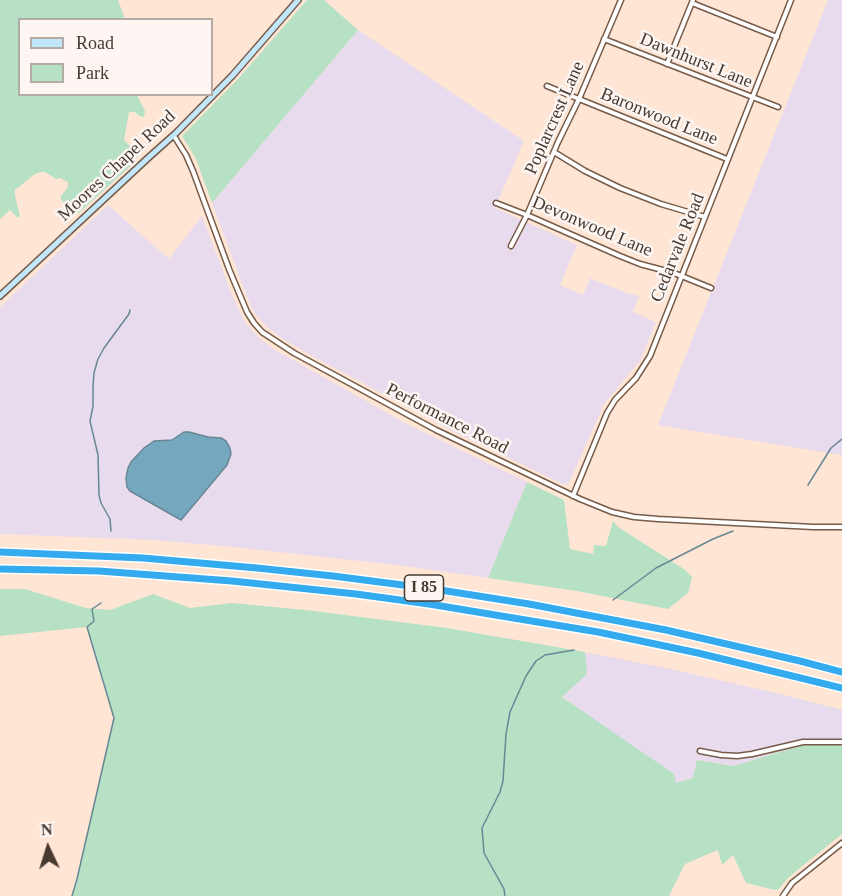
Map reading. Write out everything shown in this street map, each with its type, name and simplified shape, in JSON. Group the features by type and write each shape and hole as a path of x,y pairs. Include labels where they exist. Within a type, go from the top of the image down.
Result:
{"highway":[{"name":"I 85","path":"0,552 143,558 333,576 434,589 666,630 842,670"},
{"name":"I 85","path":"0,569 99,571 232,581 356,594 609,634 842,688"}],"main road":[{"name":"Moores Chapel Road","path":"213,96 298,0"},
{"name":"Moores Chapel Road","path":"0,296 174,136 213,96"}],"street":[{"name":"Poplarcrest Lane","path":"511,246 579,99 621,0"},
{"name":"Cedarvale Road","path":"573,496 607,413 615,400 636,378 650,356 792,0"},
{"path":"667,64 693,1 777,37"},
{"name":"Dawnhurst Lane","path":"604,39 778,107"},
{"name":"Baronwood Lane","path":"547,86 728,159"},
{"name":"Performance Road","path":"174,136 193,171 243,304 262,332 299,356 471,448 612,512 633,517 842,527"},
{"path":"554,152 585,171 620,188 661,204 705,217"},
{"name":"Devonwood Lane","path":"496,203 620,256 711,288"},
{"path":"700,751 737,756 803,742 842,742"},
{"path":"783,896 792,883 842,843"}],"shaded area":[{"path":"828,0 842,0 842,455 658,425"},
{"path":"358,30 524,141 495,208 577,245 560,285 583,295 590,278 639,296 633,312 656,322 640,361 604,404 569,483 565,485 458,434 314,357 267,327 256,315 249,302 212,203"},
{"path":"108,205 169,259 202,216 232,295 245,322 258,337 275,350 409,425 527,482 488,578 397,565 233,547 154,540 0,534 0,307"},
{"path":"585,652 675,670 842,710 842,744 810,743 733,766 698,760 693,778 676,784 562,696 587,674"}],"green space":[{"path":"0,0 118,0 125,18 18,18 18,96 138,96 145,111 144,117 135,112 129,112 124,140 137,153 136,161 79,213 61,200 61,196 68,187 68,182 60,178 56,179 45,172 35,174 15,190 20,216 18,218 10,210 0,219"},
{"path":"307,0 324,0 358,30 212,203 196,159 182,136 237,80"},
{"path":"527,482 564,500 570,549 593,554 594,545 606,546 613,521 618,527 684,569 692,577 688,593 668,609 577,591 488,578"},
{"path":"0,589 25,589 86,608 110,610 153,594 190,608 232,603 306,610 447,628 585,652 587,674 562,697 674,774 676,783 693,778 697,760 733,766 810,743 842,744 842,834 775,890 746,883 733,855 722,865 718,850 685,864 669,896 72,896 114,717 87,627 0,636"}],"water":[{"path":"184,432 221,438 226,441 231,454 227,465 181,520 130,491 126,478 131,462 144,448 154,441 172,440"}],"waterway":[{"path":"111,531 110,519 99,495 98,455 90,421 94,373 104,348 130,310"},
{"path":"808,485 831,448 842,439"},
{"path":"613,600 656,568 733,531"},
{"path":"72,896 114,718 87,627 94,621 92,609 101,603"},
{"path":"505,896 504,889 484,853 482,828 503,781 510,712 526,676 536,661 545,655 574,650"}]}
